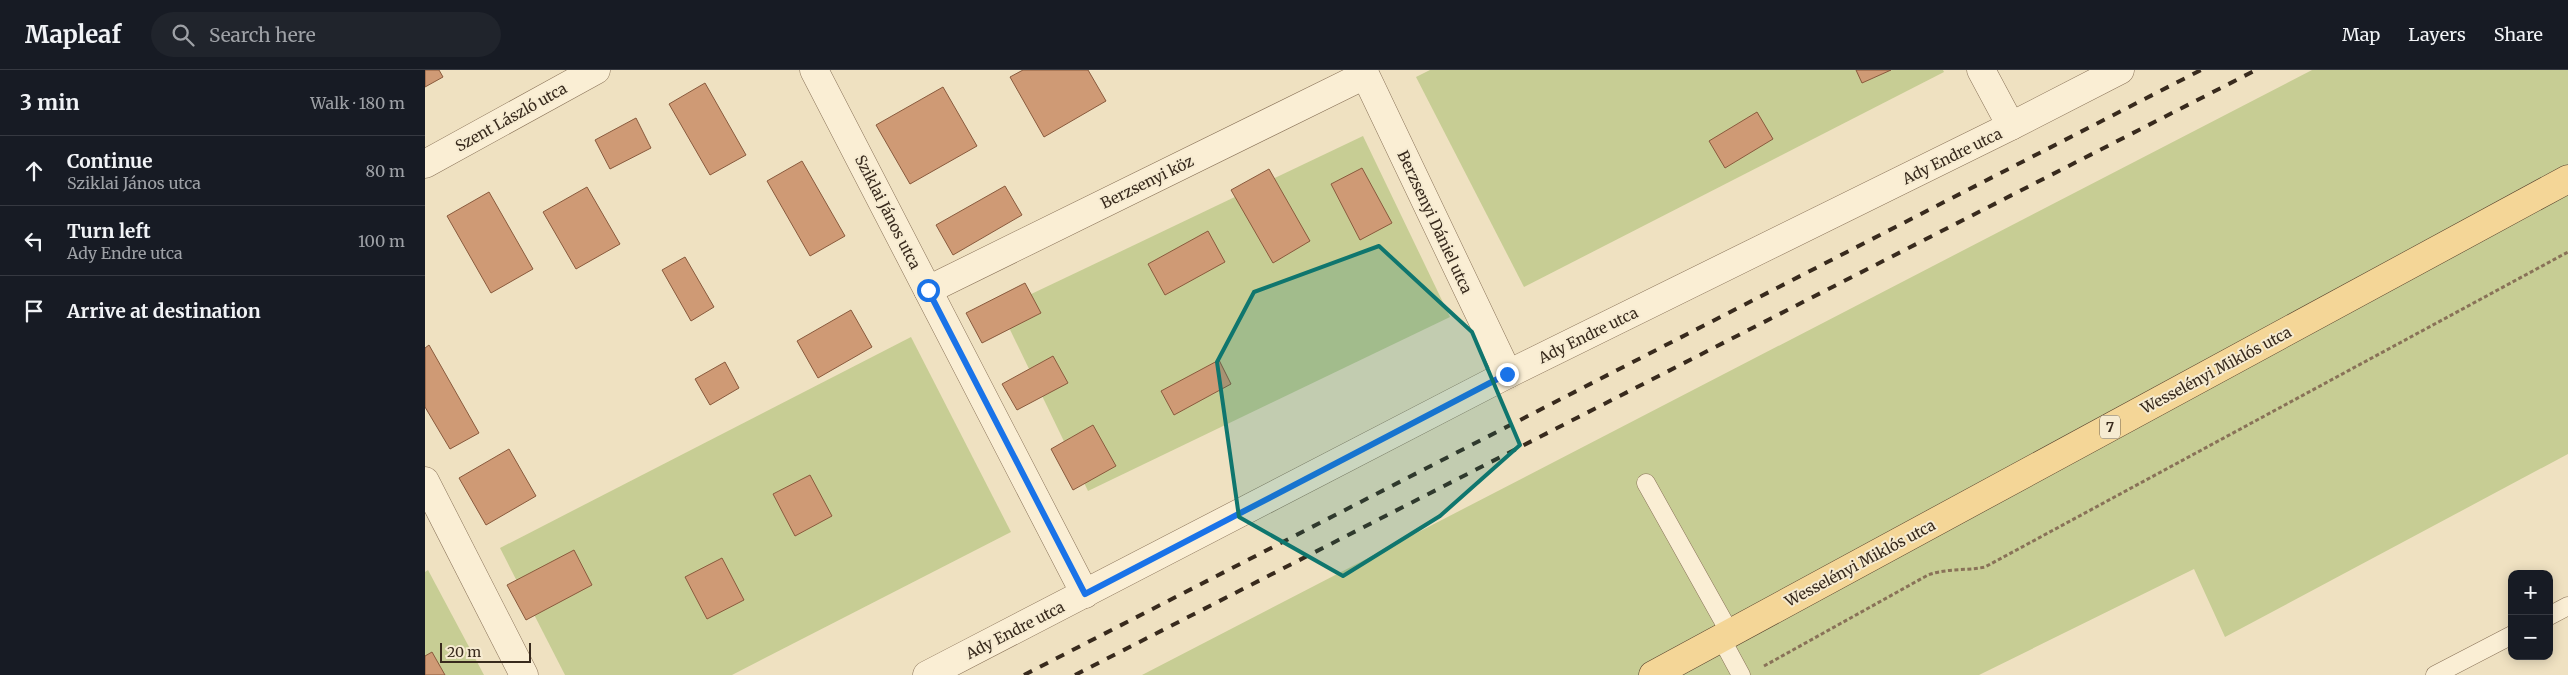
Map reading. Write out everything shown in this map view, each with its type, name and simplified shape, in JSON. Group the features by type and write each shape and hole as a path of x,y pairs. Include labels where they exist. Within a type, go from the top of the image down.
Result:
{"main road":[{"name":"Wesselényi Miklós utca","path":"1653,675 2568,179"}],"street":[{"name":"Szent László utca","path":"425,164 596,70"},
{"name":"Sziklai János utca","path":"814,70 1085,594"},
{"path":"1981,70 2011,126"},
{"name":"Ady Endre utca","path":"927,675 1507,374 2011,126 2120,70"},
{"name":"Berzsenyi köz","path":"928,290 1364,72"},
{"name":"Berzsenyi Dániel utca","path":"1364,72 1507,374"},
{"path":"425,481 524,675"}],"lane":[{"path":"1646,483 1726,635 1749,673"},
{"path":"2551,615 2568,606"},
{"path":"2435,675 2508,637"}],"path":[{"path":"1749,673 1929,574 1942,570 1969,570 1985,567 2568,252"}],"highlighted area":[{"path":"1379,246 1472,332 1520,445 1440,516 1343,576 1239,517 1217,362 1254,292"}],"green space":[{"path":"1430,70 1943,70 1944,72 1524,287 1416,77"},
{"path":"2312,70 2568,70 2568,454 2225,637 2194,569 1979,675 1142,675"},
{"path":"1363,136 1450,317 1088,491 1000,309"},
{"path":"911,337 1011,532 732,675 565,675 500,548"},
{"path":"428,570 484,675 425,675 425,572"}],"building":[{"path":"425,70 439,70 443,77 425,87"},
{"path":"1023,70 1088,70 1106,101 1044,137 1010,77"},
{"path":"1856,70 1891,70 1862,83"},
{"path":"705,83 746,155 710,175 669,104"},
{"path":"943,87 977,146 910,184 876,125"},
{"path":"1757,112 1773,139 1725,168 1709,141"},
{"path":"636,118 651,148 610,169 595,140"},
{"path":"802,161 845,236 810,256 767,181"},
{"path":"1362,168 1392,223 1360,240 1331,184"},
{"path":"1269,169 1310,241 1273,263 1231,190"},
{"path":"1005,186 1022,215 953,255 936,225"},
{"path":"587,187 620,244 576,269 543,212"},
{"path":"489,192 533,269 491,293 447,216"},
{"path":"1208,231 1225,262 1165,295 1148,264"},
{"path":"685,257 714,307 691,321 662,270"},
{"path":"1025,283 1041,313 982,343 966,313"},
{"path":"851,310 872,347 818,378 797,341"},
{"path":"429,345 479,433 450,449 425,407 425,348"},
{"path":"1053,356 1068,383 1017,410 1002,384"},
{"path":"1219,360 1231,384 1174,415 1161,391"},
{"path":"725,362 739,388 710,405 695,379"},
{"path":"1093,425 1116,466 1073,490 1051,449"},
{"path":"509,449 536,496 486,525 459,478"},
{"path":"810,475 832,516 795,536 773,494"},
{"path":"574,550 592,585 526,620 507,585"},
{"path":"722,558 744,600 707,619 685,577"},
{"path":"432,652 445,675 425,675 425,656"}],"railway":[{"path":"1024,675 2201,70"},
{"path":"1075,675 2256,70"}],"route":[{"path":"928,290 1085,594 1507,374"}]}
